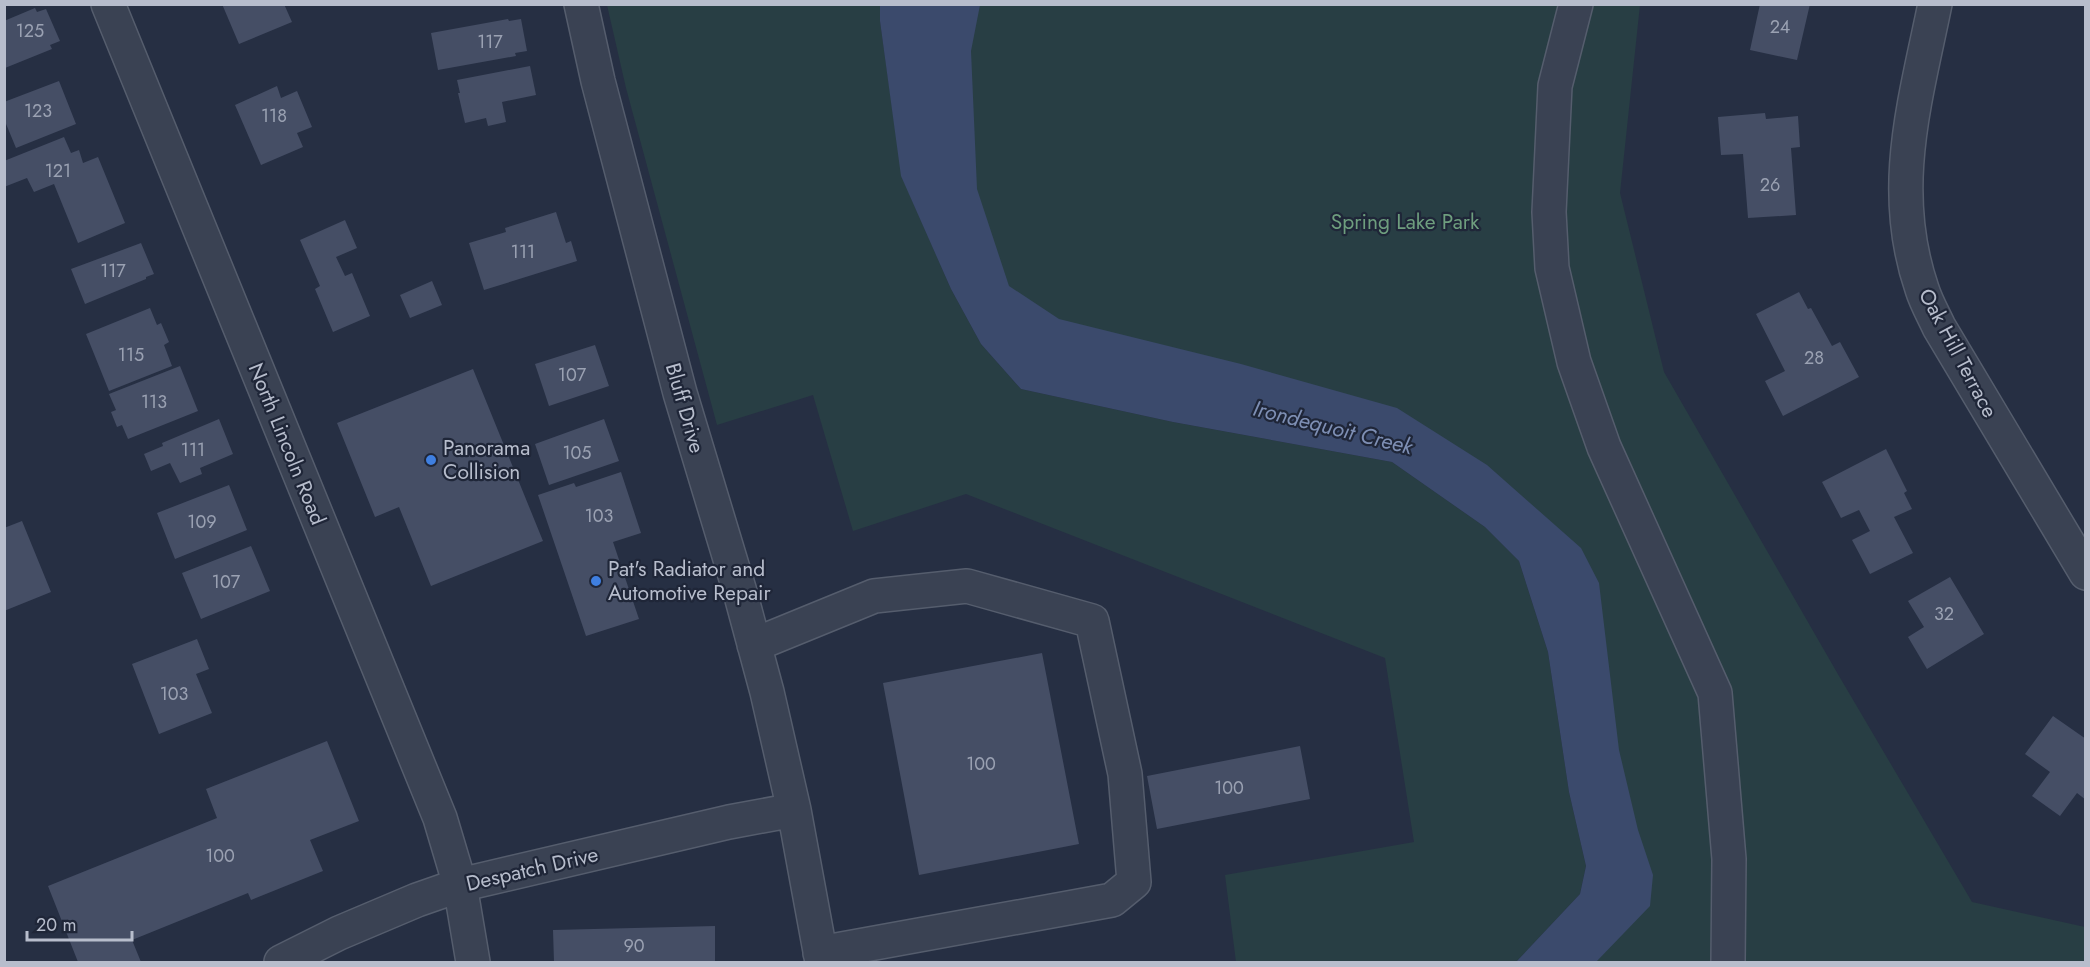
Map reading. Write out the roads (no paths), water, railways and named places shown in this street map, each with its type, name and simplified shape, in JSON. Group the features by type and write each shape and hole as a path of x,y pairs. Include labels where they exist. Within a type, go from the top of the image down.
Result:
{"street":[{"name":"North Lincoln Road","path":"108,4 433,801 460,885 473,963"},
{"name":"Bluff Drive","path":"581,4 598,81 680,393 754,645 794,810"},
{"path":"1576,4 1555,86 1549,212 1552,268 1574,362 1604,447 1715,693 1729,859 1728,963"},
{"name":"Oak Hill Terrace","path":"1935,4 1907,138 1905,209 1911,249 1922,290 1939,327 2085,573"},
{"path":"754,645 874,596 967,586 1092,621 1125,774 1134,882 1112,900 821,958 794,810"},
{"name":"Despatch Drive","path":"281,963 339,933 417,900 460,885 723,824 794,810"}],"water":[{"name":"Irondequoit Creek","path":"880,5 980,5 971,51 977,189 1009,286 1059,319 1241,364 1397,408 1487,465 1581,548 1599,583 1619,750 1638,830 1653,875 1650,906 1596,962 1516,962 1580,894 1586,866 1569,792 1548,652 1519,561 1485,527 1392,462 1173,422 1021,389 981,344 951,289 901,176 880,21"}],"place":[{"name":"Panorama Collision","path":"431,460"},
{"name":"Pat's Radiator and Automotive Repair","path":"596,581"}],"park label":[{"name":"Spring Lake Park","path":"1405,222"}]}
